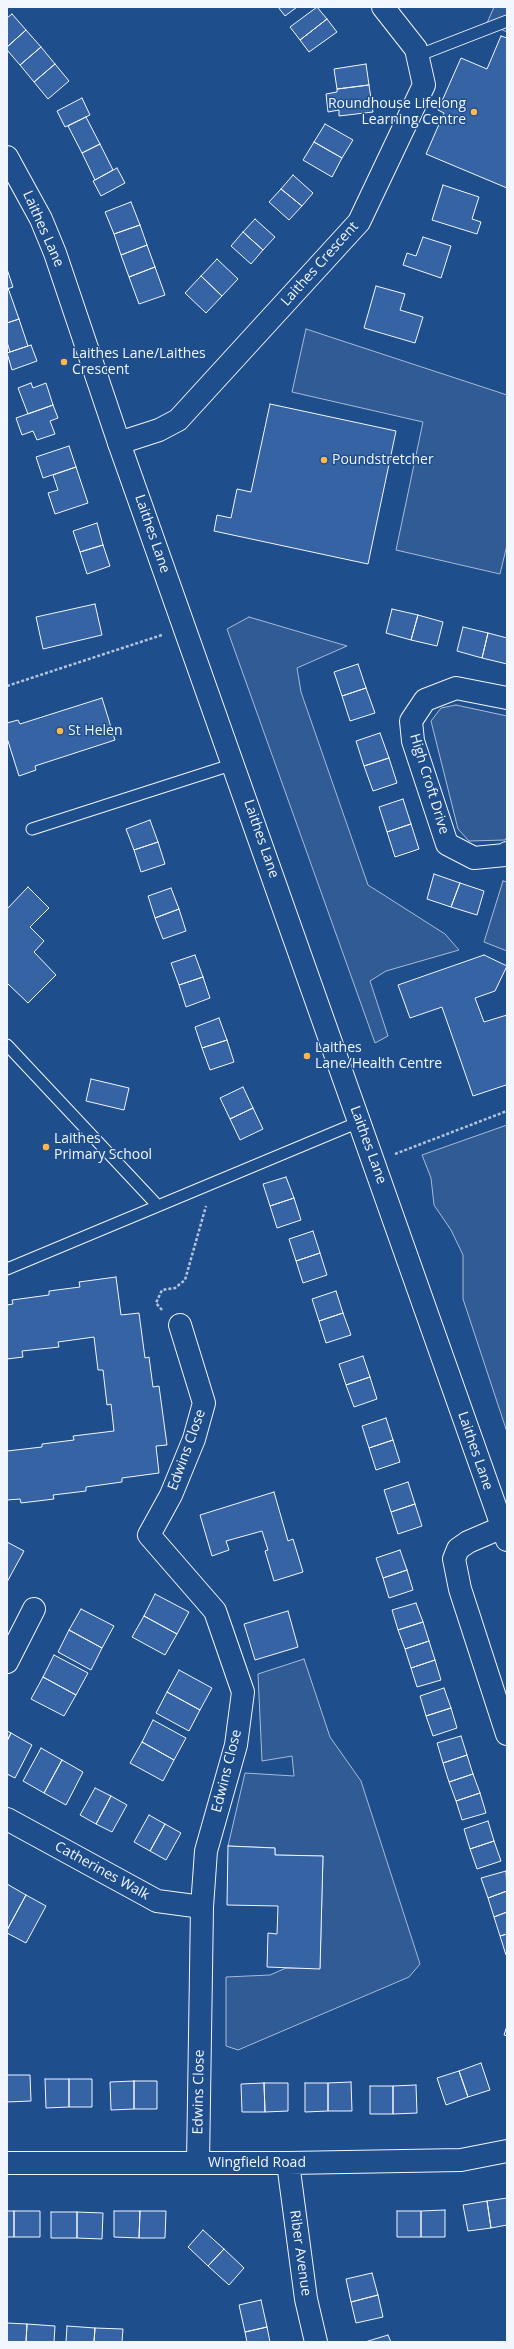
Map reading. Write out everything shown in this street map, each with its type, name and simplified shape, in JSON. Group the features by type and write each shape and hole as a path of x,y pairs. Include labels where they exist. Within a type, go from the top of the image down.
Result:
{"street":[{"name":"Laithes Crescent","path":"120,443 159,430 178,420 359,222 424,85 416,49 383,7"},
{"name":"Laithes Lane","path":"7,157 40,219 55,253 185,628 505,1533 468,1542 458,1549 454,1559 460,1589 507,1734"},
{"name":"High Croft Drive","path":"507,698 456,688 425,700 411,721 414,741 447,844 474,858 504,856 507,853"},
{"name":"Edwins Close","path":"180,1325 204,1403 194,1439 171,1495 149,1535 215,1611 243,1692 236,1744 206,1851 202,1906 198,2163"},
{"path":"7,1662 34,1609"},
{"name":"Catherines Walk","path":"7,1819 157,1901 202,1906"},
{"name":"Wingfield Road","path":"7,2164 288,2163 460,2160 507,2151"},
{"name":"Riber Avenue","path":"288,2163 306,2299 316,2342"}],"lane":[{"path":"417,56 507,21"},
{"path":"32,829 234,764"},
{"path":"7,1045 158,1206"},
{"path":"7,1269 359,1122"}],"path":[{"path":"7,686 185,628"},
{"path":"374,1162 507,1111"},
{"path":"180,1325 167,1317 156,1303 162,1290 175,1288 185,1280 213,1183"}],"shaded area":[{"path":"494,7 507,7 507,32 487,23"},
{"path":"306,329 507,395 507,545 500,574 396,550 423,422 292,392"},
{"path":"249,617 347,646 297,668 301,692 368,885 445,934 459,950 386,971 370,981 388,1036 375,1043 227,629"},
{"path":"456,705 507,716 507,837 505,840 469,841 458,829 431,721 441,708"},
{"path":"503,881 507,882 507,951 484,942"},
{"path":"507,1125 507,1432 463,1299 463,1255 451,1230 434,1205 431,1178 422,1155"},
{"path":"304,1659 330,1737 361,1781 420,1964 409,1977 238,2050 226,2046 226,1977 270,1975 286,1968 320,1968 323,1856 275,1855 275,1848 228,1846 245,1773 294,1776 292,1756 262,1761 258,1674"}],"building":[{"path":"278,7 297,7 285,16"},
{"path":"317,7 327,19 300,40 290,27"},
{"path":"12,14 26,30 7,47 7,18"},
{"path":"327,19 337,32 309,52 300,40"},
{"path":"26,30 41,47 20,65 7,50 7,47"},
{"name":"Roundhouse Lifelong Learning Centre","path":"501,36 507,38 507,188 426,154 444,113 438,110 461,58 487,69"},
{"path":"41,47 55,64 34,82 20,65"},
{"path":"55,64 69,81 48,99 34,82"},
{"path":"366,64 369,85 337,89 334,69"},
{"path":"369,85 373,112 339,116 339,110 328,112 326,94 337,92 337,89"},
{"path":"82,98 90,115 65,127 57,111"},
{"path":"86,117 100,144 82,153 68,126"},
{"path":"325,124 353,140 342,158 314,142"},
{"path":"314,142 342,158 332,177 303,160"},
{"path":"100,144 113,170 95,180 82,153"},
{"path":"117,168 125,183 101,196 93,181"},
{"path":"293,175 313,193 302,206 281,189"},
{"path":"443,185 479,197 472,219 481,222 477,234 432,220"},
{"path":"281,189 302,206 289,220 269,202"},
{"path":"131,202 140,225 114,234 105,212"},
{"path":"255,219 275,237 263,250 243,232"},
{"path":"140,225 147,245 121,255 114,234"},
{"path":"243,232 263,250 251,264 231,246"},
{"path":"423,237 451,246 441,278 403,265 407,253 416,256"},
{"path":"147,245 155,267 129,277 121,255"},
{"path":"217,259 238,279 222,296 201,276"},
{"path":"155,267 165,295 139,304 129,277"},
{"path":"7,269 13,287 7,289"},
{"path":"201,276 222,296 206,313 185,293"},
{"path":"376,286 405,294 400,310 423,317 415,343 364,328"},
{"path":"8,288 19,319 7,323 7,289"},
{"path":"19,319 28,346 10,352 7,342 7,323"},
{"path":"31,345 37,361 12,370 7,353"},
{"path":"31,383 33,388 46,383 53,405 28,414 18,388"},
{"name":"Poundstretcher","path":"270,404 396,431 368,564 214,531 217,515 231,518 237,489 251,492"},
{"path":"53,405 58,418 50,421 55,434 37,440 33,431 22,435 16,418"},
{"path":"69,446 76,467 43,478 36,457"},
{"path":"76,467 88,503 55,514 48,493 58,490 53,475"},
{"path":"97,523 103,545 80,552 73,531"},
{"path":"103,545 110,566 87,574 80,552"},
{"path":"95,604 102,635 43,649 36,617"},
{"path":"392,609 418,615 411,640 386,633"},
{"path":"418,615 443,622 437,646 411,640"},
{"path":"463,627 488,633 482,658 457,651"},
{"path":"488,633 507,638 507,664 482,658"},
{"path":"358,664 366,688 342,696 334,672"},
{"path":"366,688 375,713 350,721 342,696"},
{"name":"St Helen","path":"102,698 115,740 35,766 36,770 19,776 7,738 7,723 18,720 20,724"},
{"path":"380,733 389,758 364,766 356,741"},
{"path":"389,758 397,783 373,791 364,766"},
{"path":"403,799 411,824 387,832 379,807"},
{"path":"150,820 158,842 134,850 126,829"},
{"path":"411,824 419,849 395,857 387,832"},
{"path":"158,842 165,864 141,872 134,850"},
{"path":"434,874 460,883 451,907 427,899"},
{"path":"460,883 484,891 477,915 451,907"},
{"path":"28,887 49,908 30,927 44,941 34,952 56,975 28,1003 7,983 7,909"},
{"path":"171,888 179,909 155,918 148,896"},
{"path":"179,909 186,931 163,939 155,918"},
{"path":"195,955 203,977 179,985 171,963"},
{"path":"484,955 507,966 495,991 475,998 484,1022 507,1015 507,1088 506,1085 473,1096 442,1007 410,1018 398,985"},
{"path":"203,977 210,998 186,1007 179,985"},
{"path":"219,1018 227,1040 202,1048 195,1027"},
{"path":"227,1040 234,1062 210,1070 202,1048"},
{"path":"91,1079 129,1088 124,1110 86,1101"},
{"path":"243,1087 253,1108 230,1119 220,1098"},
{"path":"253,1108 263,1129 240,1140 230,1119"},
{"path":"286,1177 294,1198 270,1206 263,1184"},
{"path":"294,1198 301,1220 277,1228 270,1206"},
{"path":"313,1231 320,1253 296,1261 289,1239"},
{"path":"320,1253 327,1275 303,1283 296,1261"},
{"path":"116,1277 121,1315 139,1313 145,1358 149,1357 153,1387 159,1386 167,1445 156,1446 159,1473 122,1478 122,1482 86,1487 86,1491 53,1495 54,1499 21,1503 20,1499 7,1500 7,1451 42,1447 42,1444 74,1440 73,1436 114,1431 111,1404 107,1405 103,1370 98,1370 94,1337 58,1342 59,1347 22,1351 23,1357 7,1359 7,1305 13,1304 12,1300 49,1295 49,1291 80,1287 79,1282"},
{"path":"336,1291 343,1313 319,1321 312,1299"},
{"path":"343,1313 351,1335 326,1343 319,1321"},
{"path":"363,1356 370,1377 346,1385 339,1364"},
{"path":"370,1377 377,1399 354,1407 346,1385"},
{"path":"386,1418 393,1440 369,1448 362,1426"},
{"path":"393,1440 400,1462 376,1470 369,1448"},
{"path":"408,1482 415,1504 391,1512 384,1490"},
{"path":"274,1492 288,1541 293,1539 303,1572 274,1581 265,1551 268,1550 262,1531 226,1541 229,1550 212,1556 200,1515"},
{"path":"415,1504 422,1526 398,1534 391,1512"},
{"path":"7,1542 24,1551 7,1582"},
{"path":"400,1550 407,1570 383,1578 376,1558"},
{"path":"407,1570 413,1590 389,1598 383,1578"},
{"path":"155,1594 189,1612 177,1634 144,1616"},
{"path":"416,1603 423,1622 398,1630 392,1610"},
{"path":"81,1609 114,1626 102,1648 69,1630"},
{"path":"288,1611 298,1647 255,1660 244,1624"},
{"path":"144,1616 177,1634 165,1655 132,1637"},
{"path":"423,1622 429,1641 405,1649 398,1630"},
{"path":"69,1630 102,1648 91,1670 58,1652"},
{"path":"429,1641 435,1660 411,1668 405,1649"},
{"path":"54,1655 88,1673 76,1695 43,1677"},
{"path":"435,1660 441,1680 417,1687 411,1668"},
{"path":"179,1670 212,1688 200,1710 167,1692"},
{"path":"43,1677 76,1695 64,1716 31,1699"},
{"path":"444,1688 451,1708 426,1716 420,1696"},
{"path":"167,1692 200,1710 189,1731 156,1713"},
{"path":"451,1708 457,1728 433,1736 426,1716"},
{"path":"153,1720 186,1738 174,1760 142,1742"},
{"path":"7,1731 11,1733 7,1741"},
{"path":"11,1733 32,1745 15,1778 7,1774 7,1741"},
{"path":"461,1736 467,1755 443,1763 437,1743"},
{"path":"142,1742 174,1760 163,1781 130,1763"},
{"path":"41,1748 62,1760 44,1793 23,1781"},
{"path":"467,1755 473,1774 449,1782 443,1763"},
{"path":"62,1760 83,1772 66,1805 44,1793"},
{"path":"473,1774 480,1793 456,1801 449,1782"},
{"path":"95,1788 111,1796 96,1824 80,1815"},
{"path":"480,1793 486,1813 462,1820 456,1801"},
{"path":"111,1796 127,1805 112,1832 96,1824"},
{"path":"149,1815 165,1824 150,1851 134,1842"},
{"path":"488,1821 494,1841 470,1849 464,1829"},
{"path":"165,1824 181,1833 166,1860 150,1851"},
{"path":"494,1841 501,1861 477,1869 470,1849"},
{"path":"228,1846 275,1848 275,1855 323,1856 320,1969 267,1967 268,1933 277,1934 278,1906 227,1905"},
{"path":"506,1871 507,1891 488,1898 481,1878"},
{"path":"7,1884 26,1895 7,1930"},
{"path":"507,1891 507,1912 494,1917 488,1898"},
{"path":"26,1895 46,1906 26,1943 7,1933 7,1930"},
{"path":"507,1912 507,1934 500,1936 494,1917"},
{"path":"507,1934 507,1955 506,1955 500,1936"},
{"path":"507,2026 507,2036 504,2035"},
{"path":"481,2063 490,2090 468,2097 459,2071"},
{"path":"459,2071 468,2097 446,2105 437,2078"},
{"path":"7,2075 30,2075 31,2101 7,2102"},
{"path":"45,2079 69,2079 69,2107 46,2108"},
{"path":"69,2079 92,2079 92,2107 69,2107"},
{"path":"134,2081 157,2081 157,2109 134,2109"},
{"path":"134,2081 134,2109 111,2110 110,2082"},
{"path":"351,2082 352,2111 328,2111 328,2083"},
{"path":"264,2083 288,2083 288,2111 265,2112"},
{"path":"264,2083 265,2112 242,2112 241,2084"},
{"path":"305,2083 328,2083 328,2111 305,2112"},
{"path":"416,2085 417,2113 393,2114 393,2086"},
{"path":"370,2086 393,2086 393,2114 370,2114"},
{"path":"507,2198 507,2225 491,2228 487,2201"},
{"path":"487,2201 491,2228 468,2231 463,2205"},
{"path":"445,2210 445,2237 421,2237 421,2211"},
{"path":"7,2211 14,2211 14,2237 7,2237"},
{"path":"14,2211 40,2211 40,2237 14,2237"},
{"path":"114,2211 140,2211 139,2238 114,2237"},
{"path":"140,2211 166,2211 165,2238 139,2238"},
{"path":"397,2211 421,2211 421,2237 397,2237"},
{"path":"51,2212 77,2212 77,2238 51,2238"},
{"path":"77,2212 103,2213 102,2239 77,2238"},
{"path":"203,2230 224,2249 208,2266 188,2247"},
{"path":"224,2249 244,2268 229,2285 208,2266"},
{"path":"372,2273 378,2295 351,2302 346,2279"},
{"path":"378,2295 383,2317 356,2323 351,2302"},
{"path":"261,2300 267,2327 245,2332 239,2305"},
{"path":"7,2323 27,2324 26,2342 7,2342"},
{"path":"27,2324 55,2326 54,2342 26,2342"},
{"path":"67,2326 95,2328 94,2342 66,2342"},
{"path":"267,2327 270,2342 247,2342 245,2332"},
{"path":"95,2328 123,2329 122,2342 94,2342"},
{"path":"388,2335 391,2342 365,2342"}],"place":[{"name":"Roundhouse Lifelong Learning Centre","path":"474,112"},
{"name":"Laithes Lane/Laithes Crescent","path":"64,362"},
{"name":"Poundstretcher","path":"324,460"},
{"name":"St Helen","path":"60,731"},
{"name":"Laithes Lane/Health Centre","path":"307,1056"},
{"name":"Laithes Primary School","path":"46,1147"}]}
